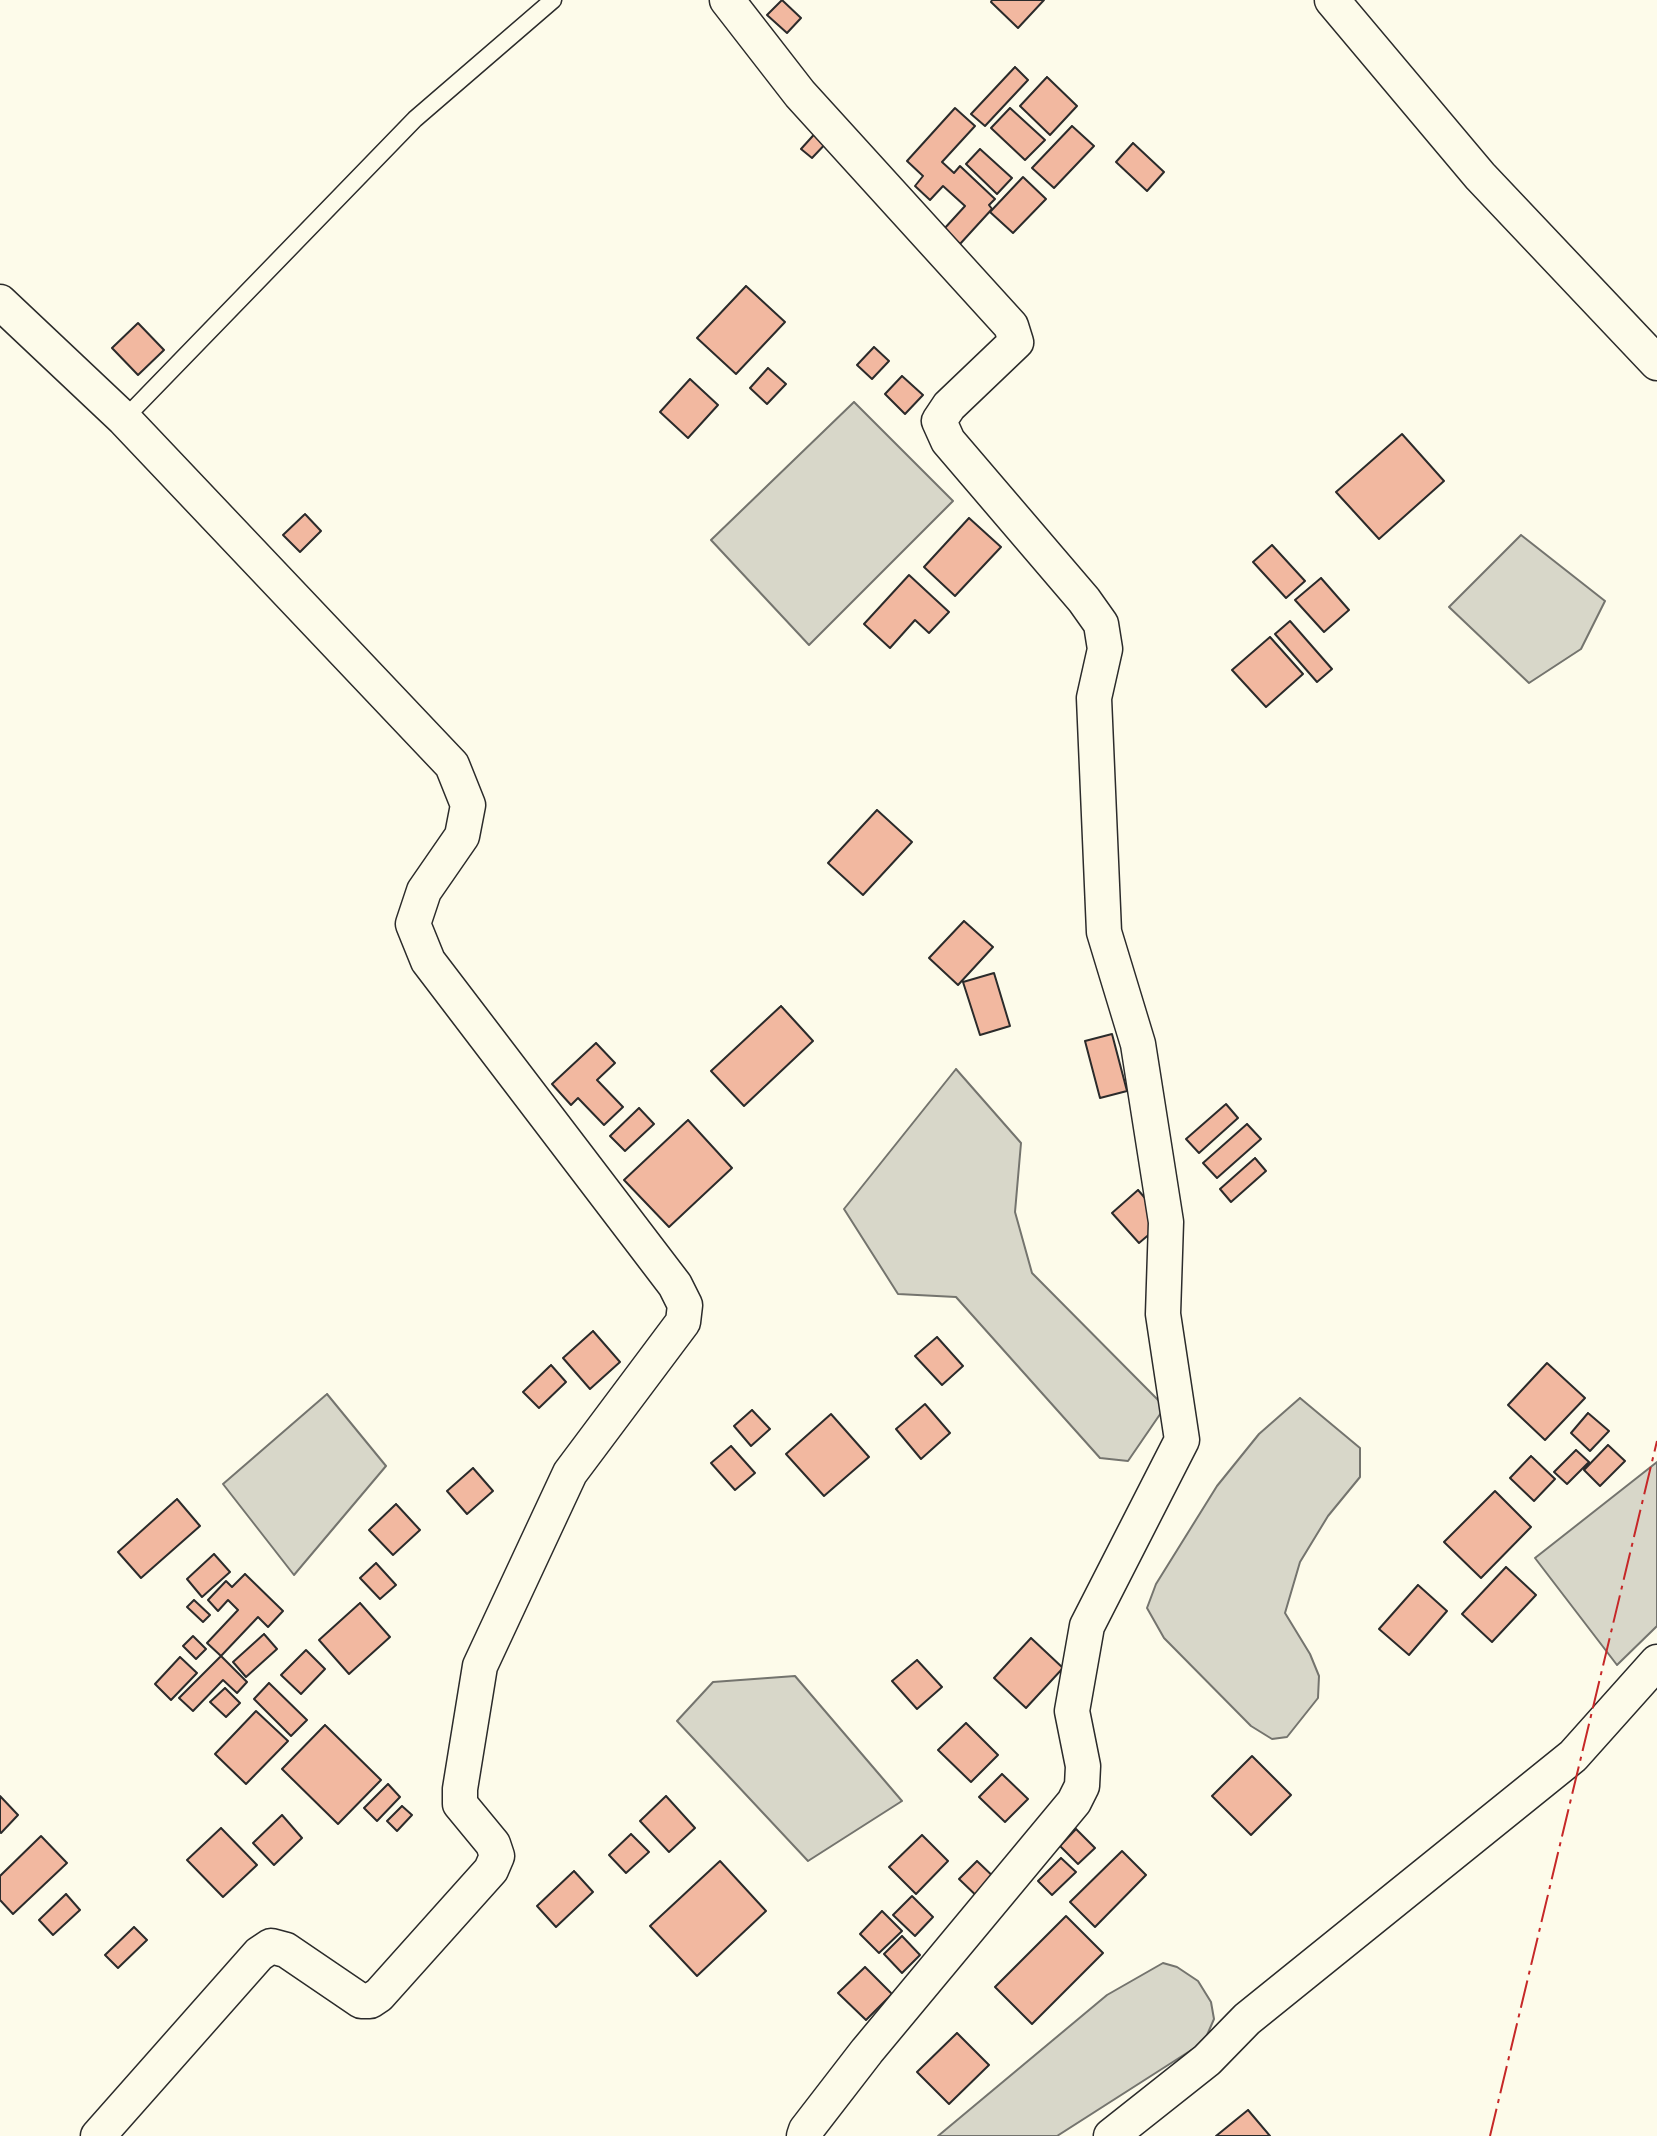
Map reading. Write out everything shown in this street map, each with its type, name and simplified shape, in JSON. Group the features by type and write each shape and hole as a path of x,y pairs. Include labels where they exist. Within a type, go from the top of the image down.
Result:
{"street":[{"path":"727,0 800,94 1011,326 1016,342 949,406 939,421 948,441 1101,624 1105,649 1094,698 1104,932 1138,1044 1166,1222 1163,1314 1182,1440 1087,1626 1072,1711 1083,1766 1082,1786 1074,1802 867,2051 804,2136"},
{"path":"1332,0 1480,176 1657,363"},
{"path":"0,302 124,419 452,765 468,805 462,836 424,891 413,924 428,961 675,1285 685,1305 683,1322 570,1473 480,1666 460,1804 493,1844 497,1856 491,1870 379,1995 370,2001 361,2001 286,1950 271,1946 259,1954 98,2136"},
{"path":"1111,2136 1207,2060 1247,2019 1573,1756 1657,1662"}],"lane":[{"path":"124,419 415,119 553,0"}],"shaded area":[{"path":"854,402 953,501 809,645 711,540"},
{"path":"1521,535 1605,601 1581,649 1529,683 1449,607"},
{"path":"956,1069 1021,1143 1015,1212 1032,1273 1165,1407 1128,1461 1100,1458 956,1297 898,1294 844,1209"},
{"path":"327,1394 386,1466 294,1575 223,1484"},
{"path":"1300,1398 1360,1448 1360,1477 1328,1516 1300,1562 1285,1613 1310,1654 1319,1676 1318,1698 1287,1737 1272,1739 1251,1726 1164,1638 1147,1608 1156,1584 1217,1486 1259,1434"},
{"path":"1657,1462 1657,1626 1617,1665 1535,1558"},
{"path":"795,1676 902,1801 808,1861 677,1721 713,1682"},
{"path":"1163,1963 1177,1967 1198,1981 1211,2002 1214,2019 1204,2042 1057,2136 938,2136 1107,1995"}],"building":[{"path":"782,0 801,18 787,33 767,15"},
{"path":"992,0 1044,0 1018,28"},
{"path":"1015,67 1028,80 985,126 971,114"},
{"path":"1047,77 1077,106 1050,135 1020,106"},
{"path":"955,108 975,126 942,162 954,173 960,166 995,199 989,205 992,209 960,244 944,229 965,206 943,186 930,200 915,186 923,176 907,161"},
{"path":"1010,108 1045,140 1025,160 991,128"},
{"path":"1072,126 1094,146 1054,188 1032,168"},
{"path":"819,129 830,139 812,158 801,149"},
{"path":"1133,143 1164,172 1147,191 1116,162"},
{"path":"980,149 1012,178 997,194 966,164"},
{"path":"1023,177 1046,199 1013,233 990,212"},
{"path":"746,286 785,322 736,374 697,338"},
{"path":"138,323 164,350 138,375 112,348"},
{"path":"874,347 889,361 872,379 857,365"},
{"path":"768,368 786,384 767,404 750,388"},
{"path":"902,376 923,395 905,414 885,394"},
{"path":"690,379 718,405 688,438 660,412"},
{"path":"1402,434 1444,481 1379,539 1336,492"},
{"path":"305,514 321,531 300,552 283,535"},
{"path":"969,518 1001,547 955,596 924,567"},
{"path":"1272,545 1305,581 1286,598 1253,562"},
{"path":"909,575 949,612 929,633 915,620 890,648 864,624"},
{"path":"1321,578 1349,610 1324,632 1295,600"},
{"path":"1290,621 1332,669 1317,682 1275,634"},
{"path":"1270,637 1303,674 1266,707 1232,670"},
{"path":"877,810 912,842 863,895 828,863"},
{"path":"964,921 993,947 958,985 929,958"},
{"path":"994,973 1010,1026 980,1035 963,982"},
{"path":"781,1006 813,1041 744,1106 711,1071"},
{"path":"1112,1034 1127,1091 1100,1098 1085,1041"},
{"path":"596,1043 615,1063 597,1080 623,1107 604,1125 578,1098 571,1105 552,1084"},
{"path":"1226,1104 1238,1118 1199,1153 1186,1139"},
{"path":"639,1108 654,1124 625,1151 610,1136"},
{"path":"688,1120 732,1168 669,1227 624,1180"},
{"path":"1247,1124 1261,1139 1217,1178 1203,1163"},
{"path":"1255,1158 1266,1171 1231,1202 1220,1189"},
{"path":"1138,1190 1165,1221 1139,1243 1112,1213"},
{"path":"593,1331 620,1362 590,1389 563,1358"},
{"path":"937,1337 963,1366 942,1385 915,1356"},
{"path":"1547,1363 1585,1398 1545,1440 1508,1405"},
{"path":"551,1365 566,1382 539,1408 523,1392"},
{"path":"925,1404 950,1433 921,1459 896,1429"},
{"path":"752,1410 770,1429 751,1446 734,1426"},
{"path":"1588,1413 1609,1431 1590,1451 1571,1433"},
{"path":"831,1414 869,1457 824,1496 786,1454"},
{"path":"1608,1445 1625,1461 1600,1486 1584,1470"},
{"path":"731,1446 755,1473 735,1490 711,1463"},
{"path":"1576,1450 1589,1462 1567,1484 1554,1472"},
{"path":"1531,1456 1555,1479 1534,1501 1510,1478"},
{"path":"473,1468 493,1491 467,1514 447,1491"},
{"path":"1495,1491 1531,1527 1481,1578 1444,1542"},
{"path":"177,1499 200,1526 141,1578 118,1552"},
{"path":"396,1504 420,1530 393,1555 369,1530"},
{"path":"214,1554 230,1572 202,1597 187,1579"},
{"path":"376,1563 396,1585 380,1599 360,1578"},
{"path":"1506,1567 1536,1595 1492,1642 1462,1614"},
{"path":"245,1574 283,1611 268,1627 258,1617 221,1656 207,1643 238,1610 228,1600 218,1611 208,1600 226,1581 232,1587"},
{"path":"1418,1585 1447,1611 1409,1655 1379,1629"},
{"path":"194,1600 210,1615 203,1622 187,1607"},
{"path":"360,1603 390,1637 349,1674 319,1640"},
{"path":"264,1634 277,1649 246,1677 233,1662"},
{"path":"193,1636 206,1649 196,1659 183,1646"},
{"path":"1031,1638 1063,1668 1026,1708 994,1678"},
{"path":"306,1650 325,1669 301,1694 281,1675"},
{"path":"221,1656 247,1682 237,1693 223,1680 193,1711 179,1698"},
{"path":"180,1657 197,1673 171,1700 155,1684"},
{"path":"917,1660 942,1687 917,1709 892,1681"},
{"path":"269,1683 307,1720 291,1736 254,1699"},
{"path":"225,1688 240,1703 226,1717 210,1702"},
{"path":"256,1711 288,1741 246,1784 215,1754"},
{"path":"966,1723 998,1755 971,1782 938,1750"},
{"path":"325,1725 381,1780 338,1824 282,1769"},
{"path":"1252,1756 1291,1795 1251,1835 1212,1796"},
{"path":"1002,1774 1028,1799 1005,1822 979,1797"},
{"path":"388,1784 400,1797 377,1821 364,1808"},
{"path":"0,1796 18,1815 1,1833 0,1832"},
{"path":"666,1796 695,1828 669,1852 640,1821"},
{"path":"402,1806 412,1815 397,1831 387,1821"},
{"path":"282,1815 302,1838 274,1865 253,1843"},
{"path":"221,1828 257,1865 223,1897 187,1860"},
{"path":"1076,1829 1095,1848 1078,1864 1060,1846"},
{"path":"631,1834 649,1852 626,1873 609,1855"},
{"path":"922,1835 948,1861 916,1894 889,1867"},
{"path":"41,1836 67,1863 13,1914 0,1900 0,1876"},
{"path":"1122,1851 1146,1875 1095,1927 1070,1902"},
{"path":"1061,1858 1076,1872 1052,1895 1038,1881"},
{"path":"720,1861 766,1911 697,1976 650,1926"},
{"path":"977,1861 1001,1884 983,1902 959,1879"},
{"path":"574,1871 593,1892 556,1927 537,1906"},
{"path":"66,1894 80,1910 53,1935 39,1920"},
{"path":"912,1896 933,1917 915,1936 893,1915"},
{"path":"882,1911 902,1931 879,1953 860,1934"},
{"path":"1066,1916 1103,1953 1032,2024 995,1987"},
{"path":"134,1927 147,1940 118,1968 105,1955"},
{"path":"902,1936 920,1955 902,1973 884,1954"},
{"path":"865,1967 892,1994 866,2020 838,1993"},
{"path":"957,2033 989,2065 949,2104 917,2072"},
{"path":"1248,2110 1270,2136 1216,2136"}],"power":[{"path":"1490,2136 1657,1441"}]}
